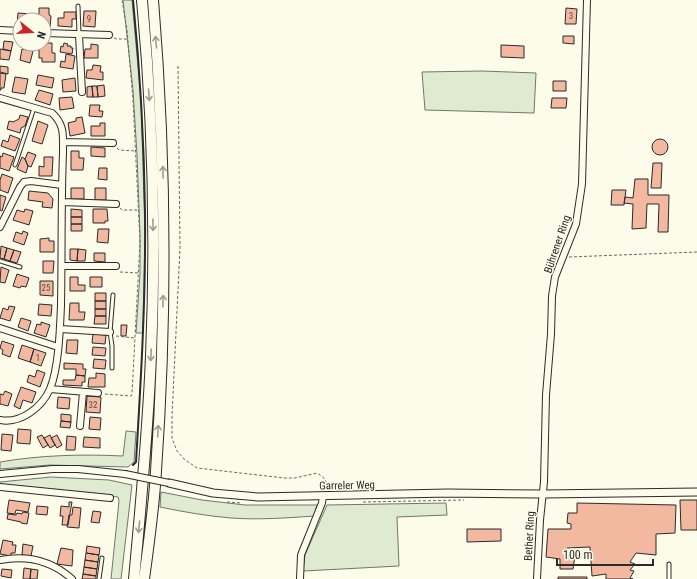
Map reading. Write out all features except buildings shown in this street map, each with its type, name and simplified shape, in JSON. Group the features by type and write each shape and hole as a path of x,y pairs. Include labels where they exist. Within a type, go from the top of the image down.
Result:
{"highway":[{"path":"134,579 143,488 151,363 153,236 151,116 142,0"},
{"path":"144,579 156,470 162,355 164,248 161,116 153,0"}],"street":[{"name":"Bührener Ring","path":"543,494 546,447 546,395 551,334 552,296 555,277 576,224 582,184 588,0"},
{"path":"0,30 12,31"},
{"path":"52,33 109,35"},
{"path":"78,35 82,92"},
{"path":"0,98 52,113 62,126 63,142 60,329 54,376 43,401 34,411 20,418 6,421 0,420"},
{"path":"63,142 113,143"},
{"path":"0,227 24,182 31,181 62,185"},
{"path":"62,202 116,204"},
{"path":"62,266 116,266"},
{"path":"0,328 58,347"},
{"path":"60,329 104,330 110,332"},
{"path":"50,388 98,393"},
{"path":"80,426 83,392"},
{"name":"Garreler Weg","path":"0,474 53,469 125,474 213,493 235,496 697,492"},
{"path":"0,487 110,498"},
{"name":"Bether Ring","path":"537,579 543,494"},
{"path":"300,579 301,555 323,496"},
{"path":"0,560 11,558 44,562 54,566 72,579"}],"lane":[{"path":"78,6 78,35"},
{"path":"15,165 34,108"},
{"path":"0,261 20,267"},
{"path":"112,368 112,346 110,332 113,294"},
{"path":"99,579 102,558"},
{"path":"669,579 670,564"}],"path":[{"path":"98,393 131,396 132,394 140,242 136,151 127,40 122,0"},
{"path":"109,35 117,39 127,40"},
{"path":"178,66 180,248 172,438 177,451 184,459 197,468 284,478 295,478 317,473 324,477 327,484 323,496"},
{"path":"113,143 119,150 136,151"},
{"path":"116,204 122,210 139,210"},
{"path":"563,257 697,252"},
{"path":"116,266 120,272 139,273"},
{"path":"110,332 118,337 135,338"}],"green space":[{"path":"123,0 132,0 141,99 145,233 143,333 136,333 140,273 137,155 133,90"},
{"path":"482,71 536,73 534,113 425,110 422,72"},
{"path":"126,431 136,432 134,462 128,467 50,465 0,469 0,462 46,456 123,456"},
{"path":"51,477 109,480 132,485 121,579 111,579 119,501 118,497 0,485 0,482"},
{"path":"161,492 202,500 245,505 317,505 314,516 241,519 196,514 160,507"},
{"path":"446,503 447,515 397,517 399,566 303,571 305,555 327,505"}],"wall":[{"path":"133,0 143,132 145,242 140,400 136,462 133,465"}]}
